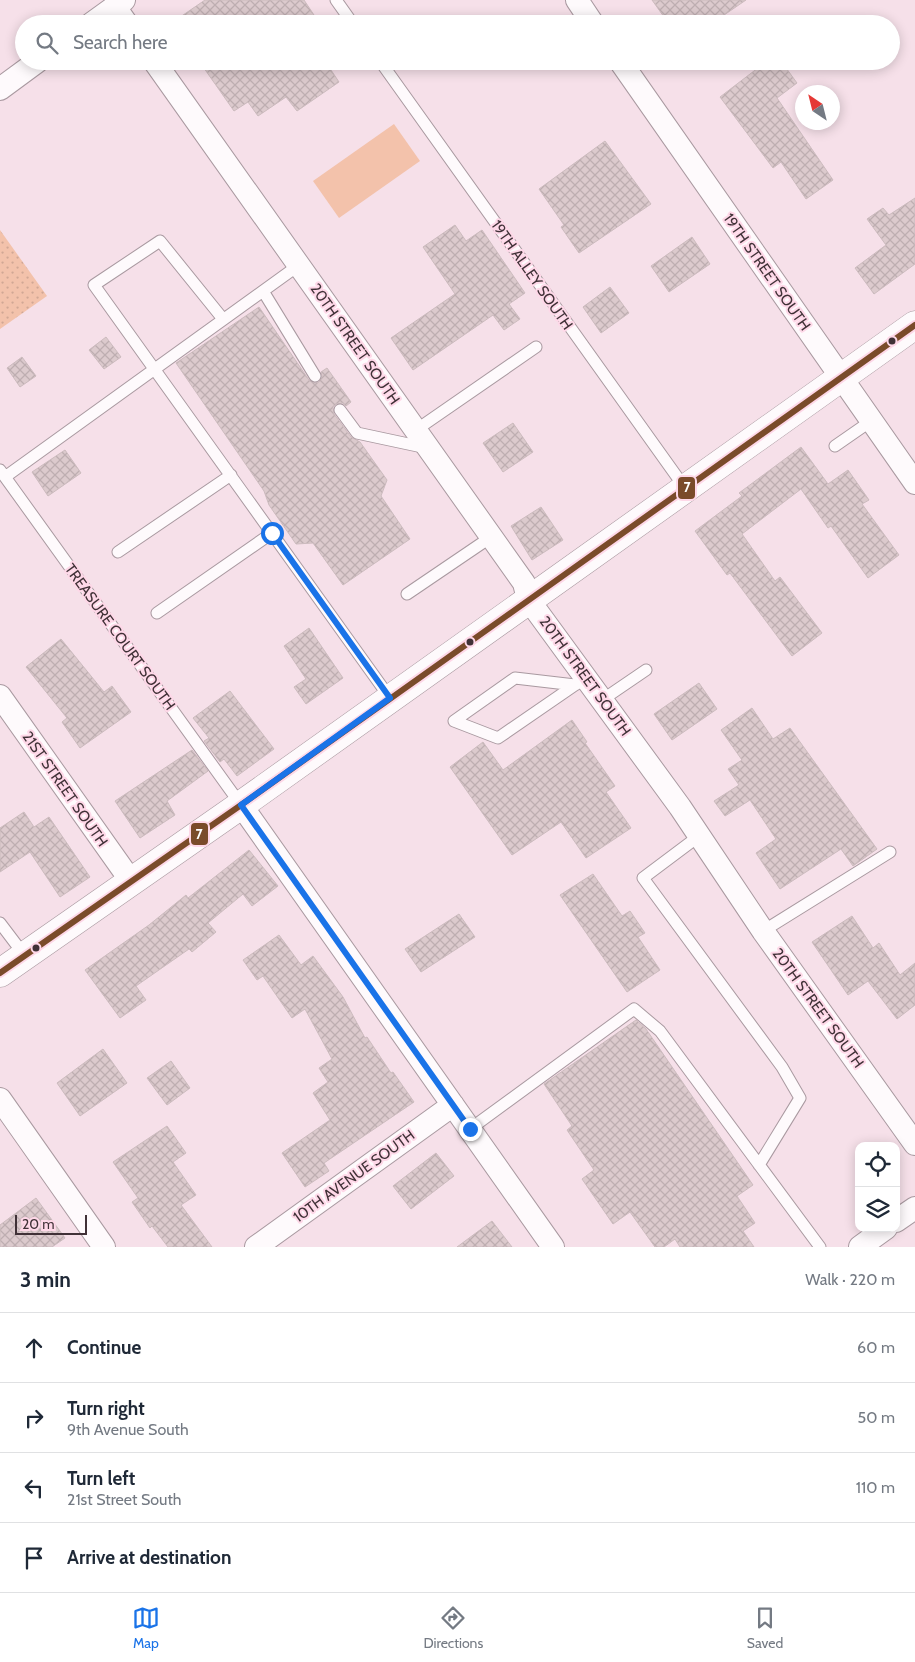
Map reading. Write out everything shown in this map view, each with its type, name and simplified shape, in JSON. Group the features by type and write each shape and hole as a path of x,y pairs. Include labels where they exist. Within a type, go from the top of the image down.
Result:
{"street":[{"path":"577,0 587,15"},
{"path":"0,88 25,70"},
{"name":"20TH STREET SOUTH","path":"160,70 524,583 528,599 580,681 602,700 699,836 763,931 915,1144"},
{"name":"19TH STREET SOUTH","path":"626,70 915,483"},
{"path":"0,973 241,805 915,325"},
{"name":"21ST STREET SOUTH","path":"0,696 131,881"},
{"path":"241,805 553,1247"},
{"path":"0,1099 104,1247"},
{"name":"10TH AVENUE SOUTH","path":"256,1247 453,1105"},
{"path":"900,1218 915,1208"},
{"path":"860,1247 881,1232"}],"lane":[{"path":"336,0 347,15"},
{"name":"19TH ALLEY SOUTH","path":"386,70 684,488"},
{"path":"223,319 160,242 94,285 390,698"},
{"path":"2,474 299,265"},
{"path":"263,291 315,376"},
{"path":"340,410 357,433 422,439 536,346"},
{"path":"835,446 872,421"},
{"name":"TREASURE COURT SOUTH","path":"2,474 241,805"},
{"path":"118,552 231,475"},
{"path":"157,613 272,533"},
{"path":"408,594 491,537"},
{"path":"602,700 646,670"},
{"path":"515,678 580,681 498,738 454,721 515,678"},
{"path":"699,836 643,878 782,1067 800,1098 759,1165"},
{"path":"763,931 890,852"},
{"path":"0,923 25,956"},
{"path":"470,1129 634,1009 660,1031 820,1247"}],"shaded area":[{"path":"394,124 420,161 339,218 313,181"},
{"path":"0,230 47,296 0,329"}],"building":[{"path":"205,0 304,0 314,15 183,15"},
{"path":"652,0 746,0 724,15 663,15"},
{"path":"205,70 331,70 339,82 297,111 286,97 258,116 248,102 234,111"},
{"path":"755,70 788,70 797,83 777,98 795,124 795,130 799,130 833,180 806,199 781,162 773,168 720,97"},
{"path":"605,141 651,204 579,253 561,227 564,225 539,189"},
{"path":"915,198 915,264 874,294 855,268 886,245 867,219 883,208 889,215"},
{"path":"455,225 466,241 482,230 525,293 509,304 520,319 504,330 493,315 413,370 391,338 455,294 423,247"},
{"path":"692,237 710,264 669,292 651,266"},
{"path":"610,287 629,313 601,333 583,307"},
{"path":"259,307 309,380 315,383 319,382 322,376 321,372 327,368 351,402 346,406 343,403 336,404 333,407 334,414 351,437 360,442 387,480 381,496 410,539 343,585 313,543 296,544 269,505 264,491 176,363"},
{"path":"106,337 121,357 104,369 89,350"},
{"path":"22,357 36,376 20,387 7,368"},
{"path":"513,423 533,452 503,472 483,443"},
{"path":"801,447 828,484 848,470 869,500 862,504 899,555 868,578 831,526 828,528 801,489 742,534 775,581 780,577 822,633 792,656 730,573 727,575 695,531 742,496 739,493"},
{"path":"65,450 81,473 48,496 32,472"},
{"path":"541,507 563,540 532,560 511,526"},
{"path":"309,628 343,678 306,704 294,687 306,679 284,646"},
{"path":"61,639 104,692 112,686 131,712 80,748 62,722 67,718 26,667"},
{"path":"699,683 717,709 672,740 654,714"},
{"path":"230,691 274,749 237,776 224,759 220,762 204,741 209,738 193,718"},
{"path":"752,708 773,739 790,728 877,849 853,866 841,849 780,889 756,853 776,839 750,800 725,816 714,801 739,785 728,769 742,760 721,730"},
{"path":"572,720 587,742 585,743 615,786 606,792 631,828 586,858 561,822 512,855 450,767 483,742 503,770"},
{"path":"192,750 208,771 167,801 175,815 140,838 115,801"},
{"path":"24,812 34,827 49,817 90,877 60,897 30,852 0,872 0,828"},
{"path":"249,850 278,886 252,906 243,894 208,923 216,932 192,952 189,949 136,986 146,1000 120,1018 85,970 149,925 186,895 188,898"},
{"path":"593,874 622,916 630,911 645,933 638,937 660,970 627,992 560,895"},
{"path":"459,914 475,937 421,972 405,949"},
{"path":"852,916 873,948 879,943 900,975 915,963 915,1005 897,1019 868,981 848,995 812,942"},
{"path":"279,935 301,965 313,956 343,997 365,1038 367,1037 391,1073 393,1072 414,1102 324,1163 329,1171 305,1187 282,1153 330,1120 313,1093 328,1082 319,1068 332,1059 305,1009 292,1018 263,976 257,980 243,960"},
{"path":"636,1020 646,1029 753,1185 737,1196 755,1223 743,1231 754,1247 680,1247 675,1239 664,1247 655,1247 630,1212 613,1224 582,1179 594,1170 567,1130 572,1126 544,1084"},
{"path":"103,1049 127,1083 80,1116 57,1083"},
{"path":"171,1061 190,1088 167,1105 147,1078"},
{"path":"167,1126 186,1153 173,1162 196,1195 181,1205 212,1247 168,1247 152,1226 150,1228 132,1202 138,1198 113,1162"},
{"path":"436,1153 454,1176 411,1209 393,1186"},
{"path":"36,1198 65,1238 52,1247 0,1247 0,1225"},
{"path":"492,1221 512,1247 457,1247"}],"transit line":[{"name":"7","path":"0,973 241,805 915,325"}],"route":[{"path":"272,533 390,698 241,805 470,1129"}]}
